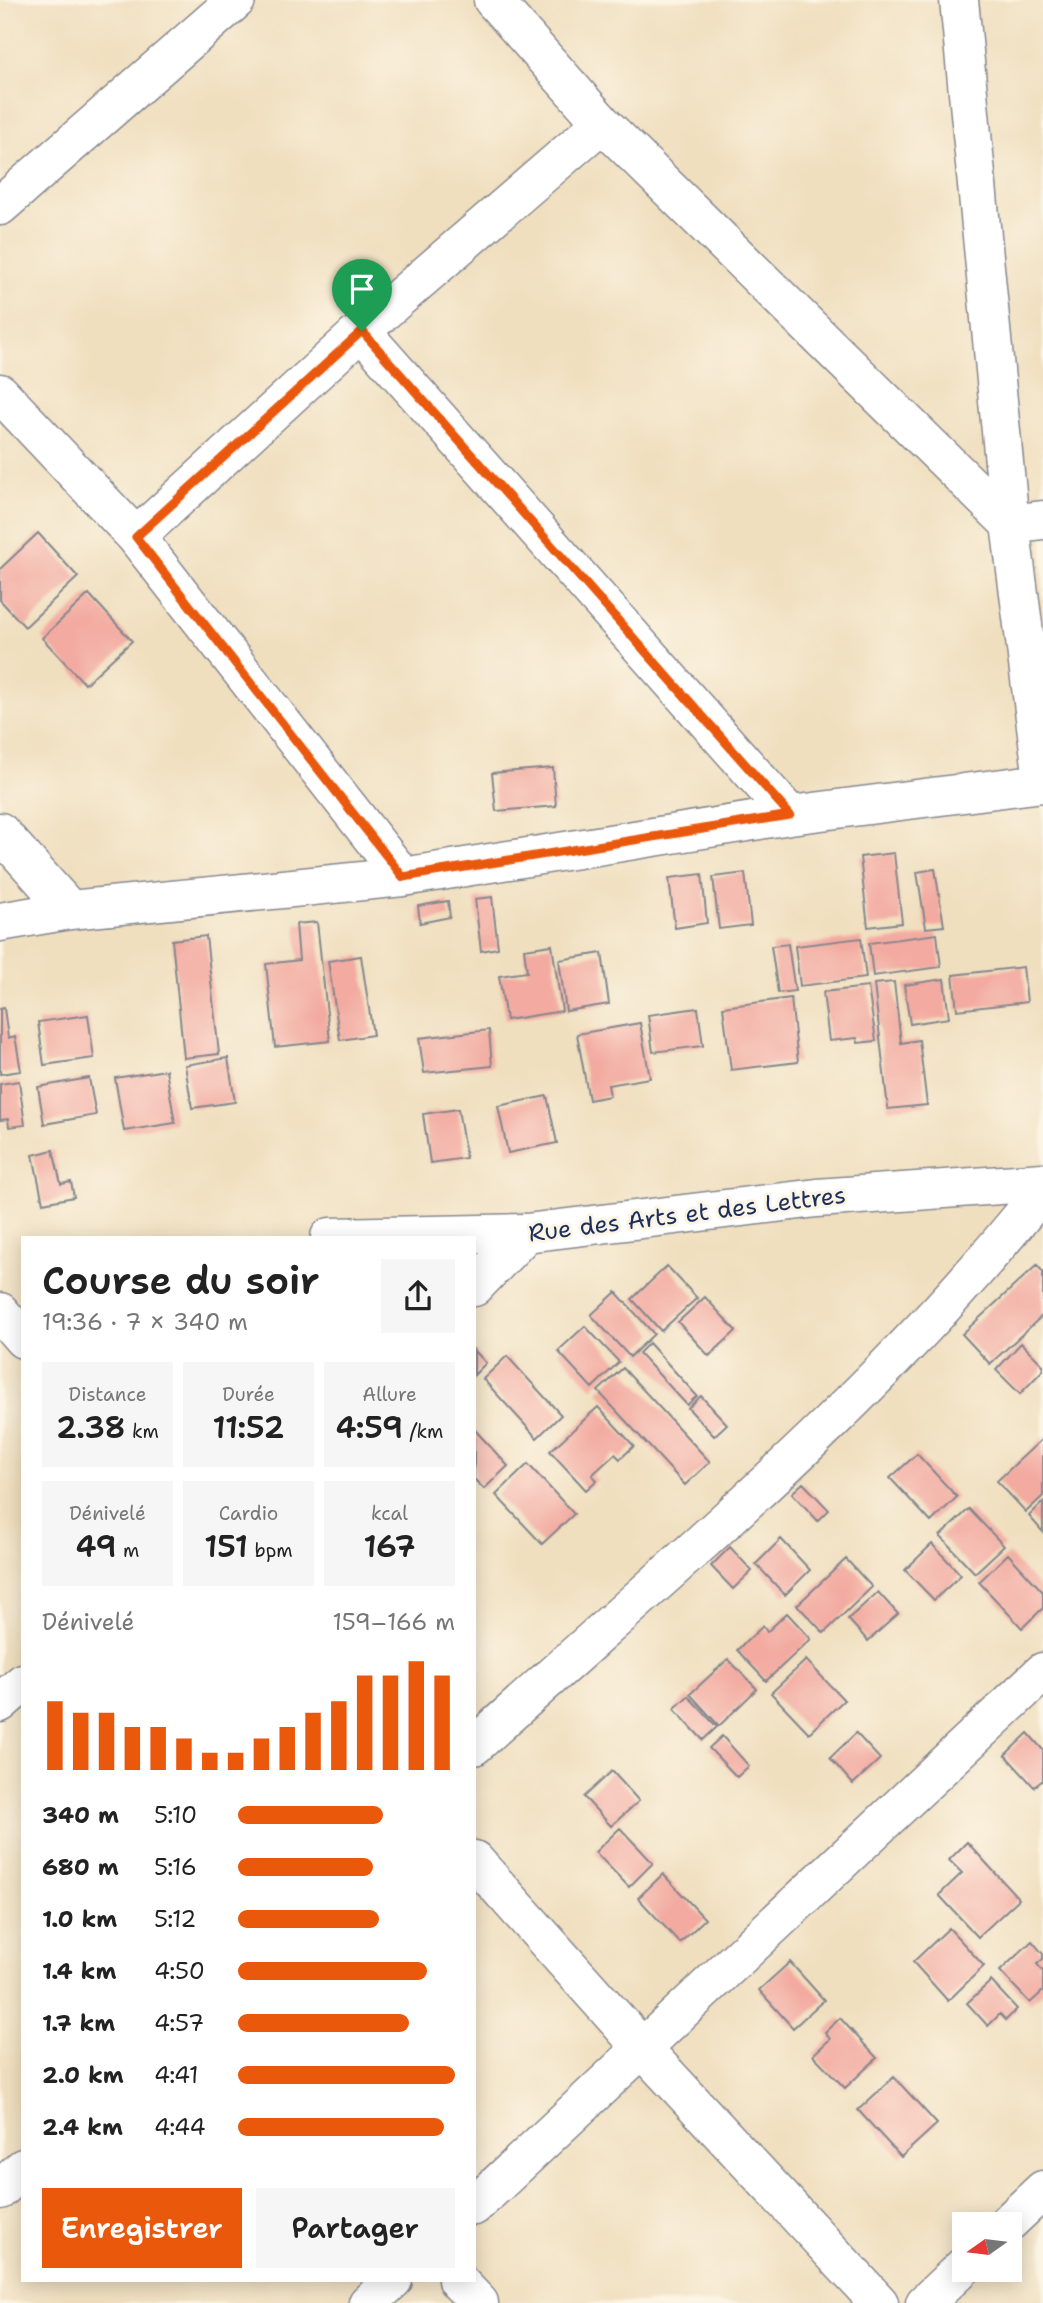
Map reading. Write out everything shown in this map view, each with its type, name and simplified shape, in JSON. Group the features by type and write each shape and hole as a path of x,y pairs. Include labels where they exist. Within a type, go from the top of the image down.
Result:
{"street":[{"path":"0,206 236,0"},
{"path":"493,0 602,123 1027,522"},
{"path":"0,922 70,911 403,877 790,815 1043,781 1027,522 959,0"},
{"path":"136,537 362,331 602,123"},
{"path":"362,331 790,815"},
{"path":"0,393 136,537 403,877"},
{"path":"0,832 70,911"},
{"name":"Rue des Arts et des Lettres","path":"379,1236 526,1233 817,1198 1043,1182"},
{"path":"476,1744 764,1484 922,1332 990,1257 1043,1190"},
{"path":"476,1285 526,1233"},
{"path":"0,1306 21,1301"},
{"path":"0,1312 21,1337"},
{"path":"476,2204 1043,1672"},
{"path":"0,1703 21,1686"},
{"path":"476,1862 643,2049 879,2303"},
{"path":"0,2190 21,2170"},
{"path":"1020,2212 1043,2190"},
{"path":"925,2303 952,2277"},
{"path":"369,2303 391,2282"},
{"path":"459,2282 479,2303"}],"building":[{"path":"38,533 78,577 25,627 0,600 0,569"},
{"path":"89,594 132,641 85,684 42,638"},
{"path":"553,768 556,806 496,811 492,773"},
{"path":"894,853 902,923 868,927 860,857"},
{"path":"935,869 944,926 926,928 917,872"},
{"path":"745,873 751,925 719,929 713,877"},
{"path":"702,874 707,923 675,928 669,878"},
{"path":"492,897 498,948 481,951 475,899"},
{"path":"448,901 450,917 420,923 418,906"},
{"path":"317,922 330,1041 275,1047 266,964 299,960 296,924"},
{"path":"937,934 941,967 873,976 869,943"},
{"path":"206,936 219,1054 184,1058 172,940"},
{"path":"861,938 866,978 800,986 795,946"},
{"path":"788,944 795,991 778,993 771,946"},
{"path":"552,945 562,1011 506,1020 499,976 527,972 524,949"},
{"path":"602,953 609,1004 566,1011 559,960"},
{"path":"361,956 373,1035 340,1040 328,961"},
{"path":"1023,967 1027,1002 957,1010 953,975"},
{"path":"944,979 949,1018 910,1024 904,985"},
{"path":"894,982 901,1043 919,1040 927,1105 888,1109 874,984"},
{"path":"868,987 876,1041 858,1043 857,1038 829,1041 823,992"},
{"path":"791,998 798,1062 731,1070 723,1007"},
{"path":"4,1008 8,1038 15,1036 21,1071 0,1074 0,1009"},
{"path":"698,1008 703,1046 653,1052 648,1015"},
{"path":"88,1015 94,1058 44,1065 38,1022"},
{"path":"640,1023 650,1078 608,1085 610,1096 589,1100 577,1034"},
{"path":"489,1030 492,1066 424,1073 419,1038"},
{"path":"228,1058 235,1102 192,1108 185,1065"},
{"path":"166,1070 175,1123 124,1131 115,1078"},
{"path":"89,1078 96,1115 44,1124 38,1087"},
{"path":"19,1081 25,1125 9,1127 8,1119 0,1120 0,1084"},
{"path":"547,1096 557,1143 508,1153 498,1106"},
{"path":"458,1109 466,1158 430,1163 423,1114"},
{"path":"53,1150 61,1184 71,1182 74,1197 43,1203 33,1155"},
{"path":"1037,1265 1043,1272 1043,1315 990,1364 962,1334"},
{"path":"667,1266 697,1298 661,1331 632,1299"},
{"path":"616,1292 654,1334 630,1357 591,1315"},
{"path":"705,1297 736,1331 709,1356 678,1322"},
{"path":"585,1326 619,1362 592,1388 558,1351"},
{"path":"649,1343 697,1396 687,1405 639,1353"},
{"path":"1021,1343 1043,1365 1043,1370 1020,1394 996,1370"},
{"path":"476,1352 486,1363 476,1373"},
{"path":"507,1356 561,1415 537,1438 483,1379"},
{"path":"623,1368 710,1462 685,1485 598,1391"},
{"path":"701,1396 727,1424 714,1436 688,1408"},
{"path":"598,1407 634,1446 620,1459 615,1454 592,1475 597,1480 586,1490 550,1451"},
{"path":"476,1431 508,1466 484,1489 476,1481"},
{"path":"1043,1438 1043,1496 1026,1512 997,1481"},
{"path":"917,1454 957,1497 931,1522 890,1478"},
{"path":"528,1464 574,1514 542,1544 496,1495"},
{"path":"803,1483 829,1510 818,1521 792,1493"},
{"path":"1043,1502 1043,1532 1029,1516"},
{"path":"969,1509 1004,1546 975,1573 940,1536"},
{"path":"781,1539 810,1570 785,1595 756,1564"},
{"path":"932,1544 961,1575 934,1600 905,1570"},
{"path":"730,1547 752,1571 733,1589 711,1566"},
{"path":"1008,1554 1043,1592 1043,1608 1022,1628 979,1582"},
{"path":"846,1559 872,1587 824,1633 797,1605"},
{"path":"878,1592 898,1614 868,1641 848,1619"},
{"path":"787,1613 811,1639 766,1681 737,1650 763,1626 767,1632"},
{"path":"728,1659 757,1689 719,1726 690,1694"},
{"path":"806,1660 844,1700 809,1733 771,1693"},
{"path":"688,1696 717,1727 703,1740 674,1709"},
{"path":"856,1733 880,1759 853,1784 830,1758"},
{"path":"1028,1733 1043,1750 1043,1780 1034,1787 1005,1755"},
{"path":"722,1736 749,1766 737,1777 709,1748"},
{"path":"612,1771 639,1801 611,1826 584,1797"},
{"path":"620,1828 653,1863 629,1887 595,1852"},
{"path":"967,1842 1019,1899 978,1937 939,1895 962,1873 949,1860"},
{"path":"663,1874 705,1919 680,1943 638,1898"},
{"path":"949,1928 984,1966 948,2001 913,1962"},
{"path":"1032,1941 1043,1954 1043,1959 1037,1964 1043,1971 1043,1991 1030,2003 1000,1971"},
{"path":"790,1962 824,2000 793,2028 759,1990"},
{"path":"991,1981 1017,2009 1006,2020 1000,2014 988,2026 967,2003"},
{"path":"840,2018 877,2058 845,2088 813,2055 830,2039 825,2032"},
{"path":"894,2077 937,2124 901,2157 858,2110"}],"route":[{"path":"362,331 790,815 403,877 136,537 362,331"}]}
